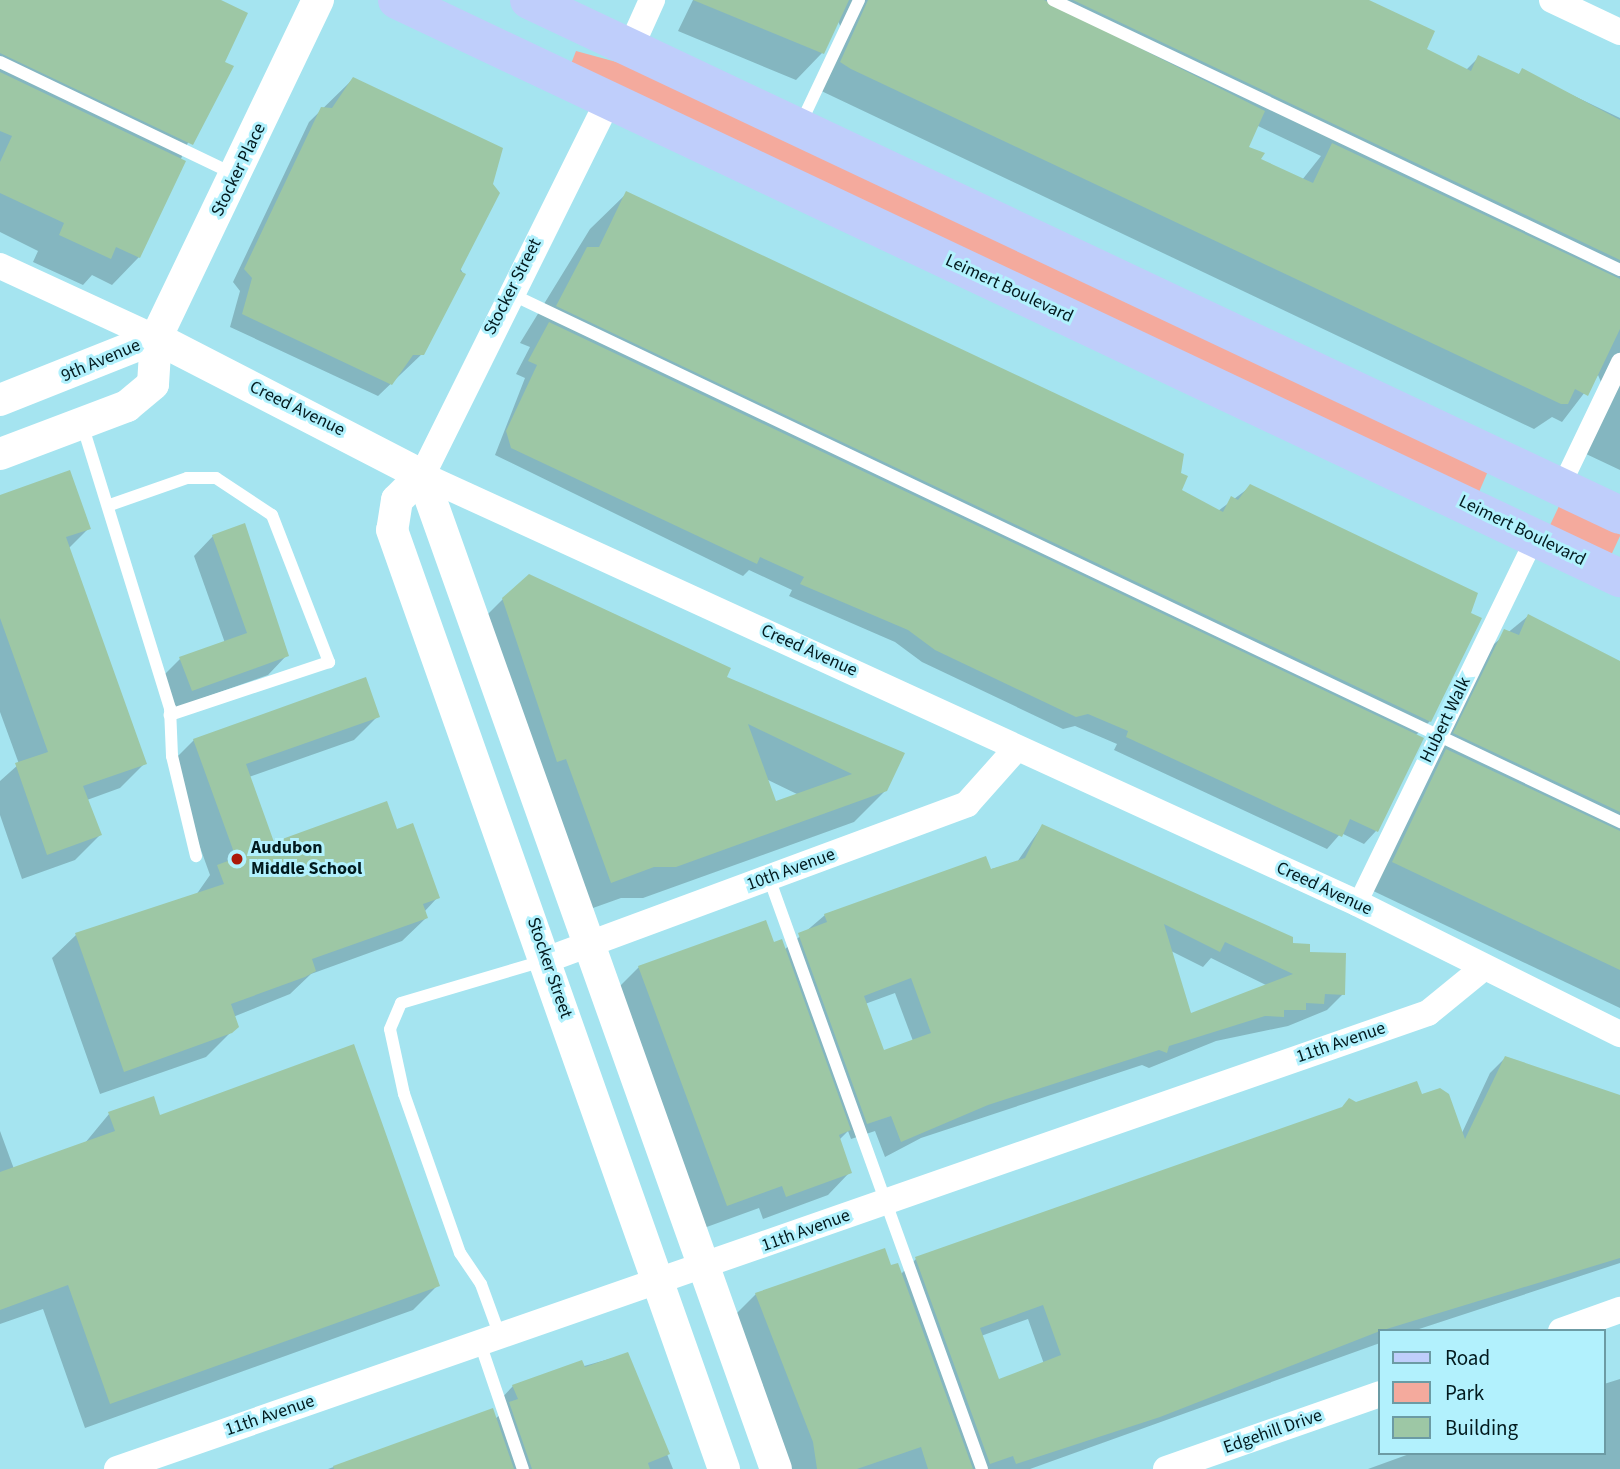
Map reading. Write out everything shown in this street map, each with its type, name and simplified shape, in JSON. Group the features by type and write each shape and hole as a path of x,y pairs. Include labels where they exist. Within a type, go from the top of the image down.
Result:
{"main road":[{"name":"Leimert Boulevard","path":"397,0 1620,579"},
{"path":"529,0 1620,515"},
{"path":"1493,517 1522,468"}],"street":[{"name":"Stocker Place","path":"156,338 238,176 318,0"},
{"path":"630,49 652,0"},
{"path":"1552,0 1618,29"},
{"name":"Stocker Street","path":"608,101 509,293 422,475 397,500 392,530 547,960 657,1283 724,1469"},
{"name":"Creed Avenue","path":"0,266 156,338 422,475 1357,903 1482,969 1620,1034"},
{"name":"9th Avenue","path":"0,401 156,338 153,384 127,406 0,454"},
{"path":"1560,488 1620,362"},
{"path":"422,475 586,945 706,1268 776,1469"},
{"name":"Hubert Walk","path":"1357,903 1535,537"},
{"name":"10th Avenue","path":"547,960 967,804 1016,749"},
{"name":"11th Avenue","path":"117,1469 490,1339 706,1268 888,1201 1428,1013 1482,969"},
{"path":"1567,1329 1620,1310"},
{"name":"Edgehill Drive","path":"1166,1469 1378,1395"}],"lane":[{"path":"798,128 859,0"},
{"path":"1053,0 1620,270"},
{"path":"0,62 238,176"},
{"path":"509,293 1620,822"},
{"path":"82,424 110,505 170,715 172,756 196,856"},
{"path":"110,505 187,478 216,478 272,515 329,662 170,715"},
{"path":"769,878 888,1201 982,1469"},
{"path":"523,1469 490,1339 481,1284 460,1253 404,1094 390,1029 401,1003 547,960"}],"green space":[{"path":"576,51 620,63 1488,471 1479,492 571,64"},
{"path":"1559,506 1620,534 1612,554 1550,525"}],"building":[{"path":"0,0 221,0 248,13 225,62 234,66 193,145 0,53"},
{"path":"693,0 849,0 824,54"},
{"path":"868,0 1044,0 1265,111 1249,147 1265,153 1261,159 1313,183 1332,143 1620,279 1620,329 1588,396 1575,389 1568,404 1561,404 851,69 840,62"},
{"path":"1073,0 1369,0 1435,31 1427,49 1471,71 1478,55 1519,74 1522,68 1620,120 1620,260"},
{"path":"0,72 186,161 140,258 116,247 111,259 59,235 64,223 0,193 0,162 12,136 0,131"},
{"path":"353,77 503,148 493,184 500,193 460,271 466,274 424,355 413,355 392,385 242,314 252,278 244,269 321,107 332,108"},
{"path":"626,191 1184,454 1181,473 1188,476 1182,490 1223,512 1231,496 1238,500 1250,484 1478,593 1471,613 1482,618 1431,722 556,306 587,247 599,247"},
{"path":"549,322 1424,738 1378,832 1350,819 1342,837 1126,737 1128,731 1088,714 1076,717 935,650 908,630 800,584 804,577 760,557 757,564 511,448 506,431 537,365 528,361"},
{"path":"70,470 91,529 66,537 147,764 83,786 102,835 47,855 15,763 48,752 0,618 0,495"},
{"path":"245,523 289,656 192,691 179,657 247,633 212,535"},
{"path":"529,574 731,668 727,677 905,753 887,791 676,867 654,867 611,883 566,759 557,762 502,598","holes":["748,724 852,774 776,801"]},
{"path":"1528,614 1620,661 1620,812 1453,733 1504,629 1519,635"},
{"path":"366,677 380,717 246,764 274,842 387,801 397,829 413,823 440,898 423,904 428,918 312,959 316,971 231,1004 239,1027 232,1033 124,1072 75,933 224,884 217,865 236,858 193,739"},
{"path":"1446,749 1620,831 1620,970 1392,862"},
{"path":"1042,824 1293,937 1293,943 1310,944 1310,952 1346,953 1345,995 1325,994 1324,1004 1306,1003 1306,1010 1284,1010 1284,1017 1265,1016 1169,1046 1167,1053 1159,1050 988,1105 901,1142 891,1116 867,1124 798,933 827,922 824,914 986,856 991,869 1025,858","holes":["1164,924 1220,952 1225,942 1293,974 1191,1013","911,978 931,1033 884,1050 864,996"]},
{"path":"766,920 774,942 782,939 851,1130 839,1135 852,1173 786,1197 782,1186 727,1206 638,966"},
{"path":"354,1044 440,1286 110,1404 68,1285 0,1310 0,1172 115,1131 108,1112 154,1096 160,1115"},
{"path":"1505,1056 1620,1095 1620,1258 1387,1329 1378,1329 1378,1332 1160,1417 1016,1464 1013,1456 990,1464 915,1257 1342,1107 1349,1098 1356,1102 1417,1081 1422,1094 1440,1088 1449,1094 1465,1139","holes":["1043,1305 1061,1355 999,1379 980,1328"]},
{"path":"885,1248 891,1265 898,1263 973,1469 928,1469 921,1447 857,1469 817,1469 813,1442 755,1293"},
{"path":"628,1352 670,1454 648,1463 650,1469 532,1469 509,1402 518,1399 512,1385 582,1360 585,1367"},
{"path":"493,1408 514,1469 334,1469 333,1466"}],"place":[{"name":"Audubon Middle School","path":"237,859"}]}
